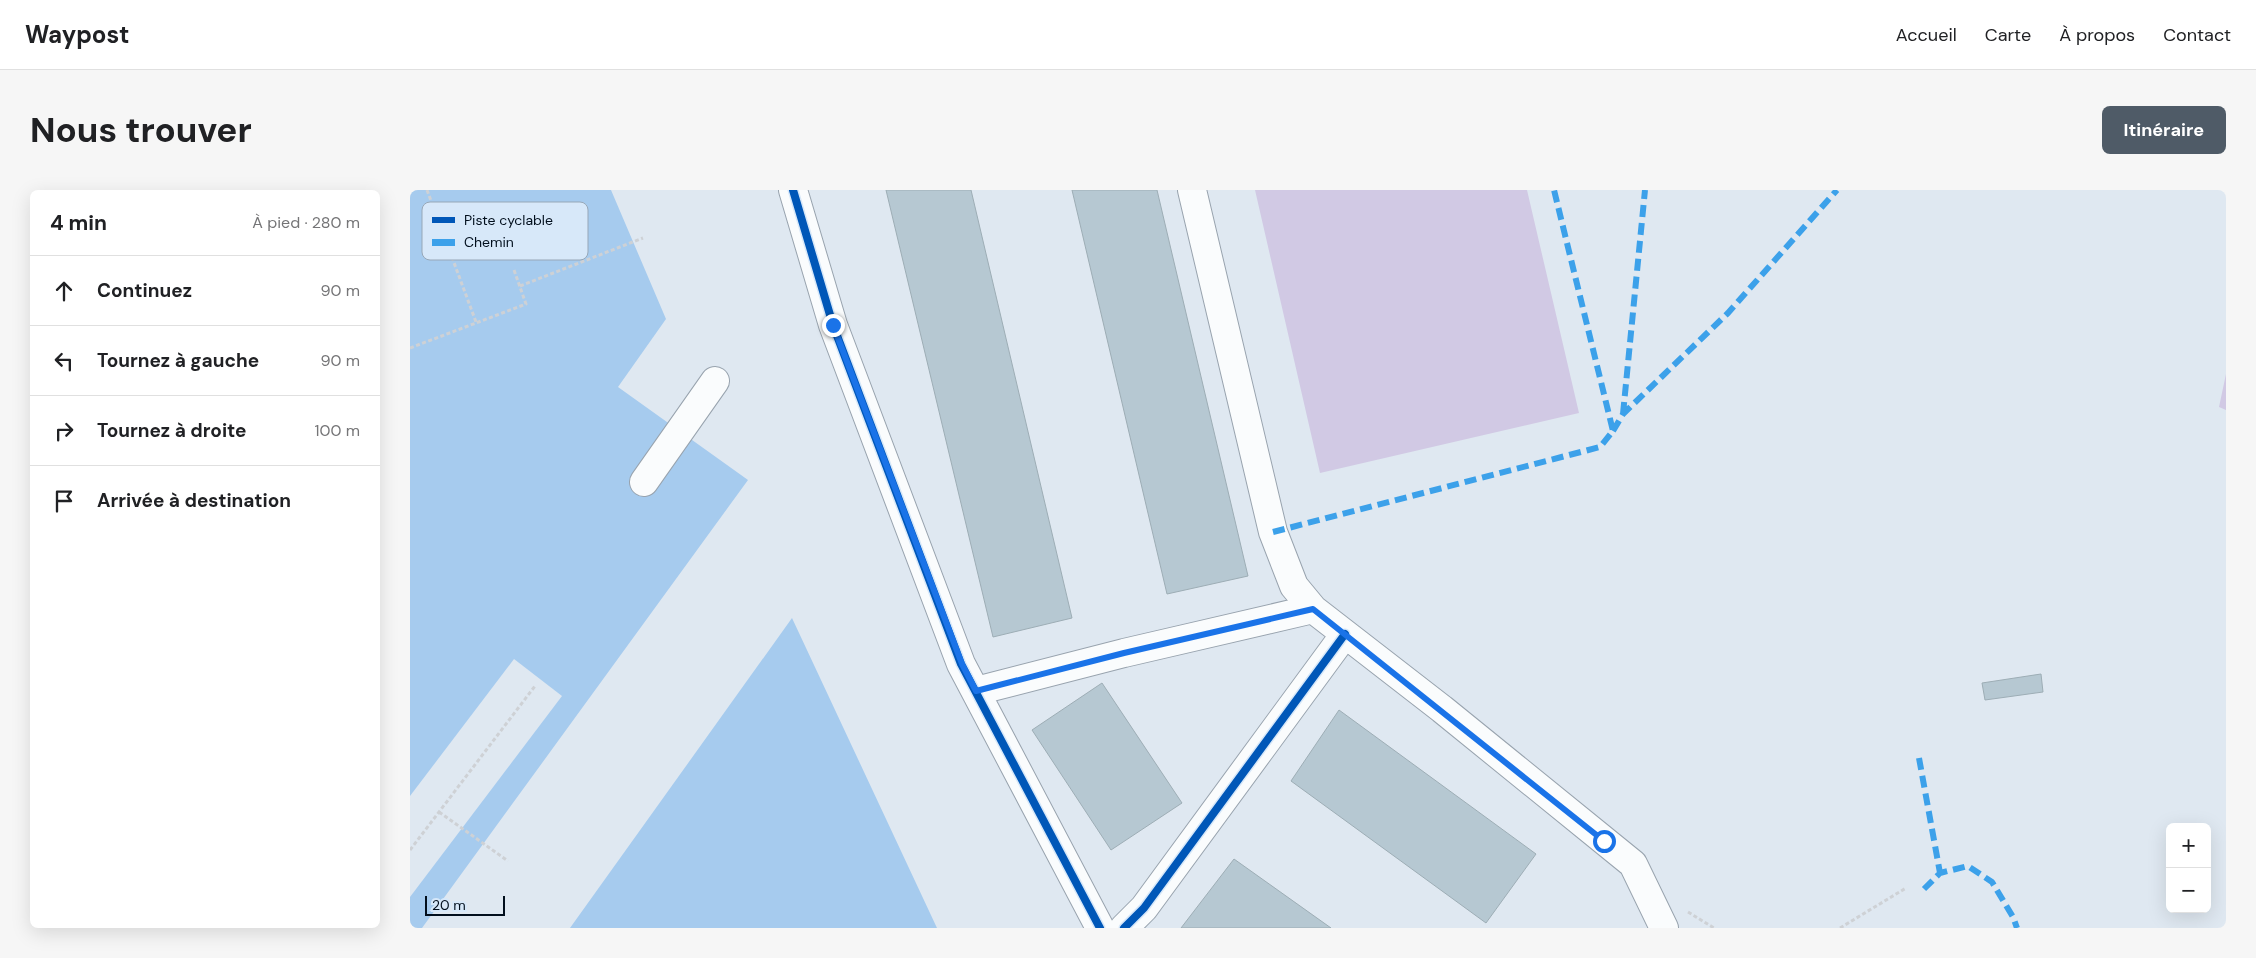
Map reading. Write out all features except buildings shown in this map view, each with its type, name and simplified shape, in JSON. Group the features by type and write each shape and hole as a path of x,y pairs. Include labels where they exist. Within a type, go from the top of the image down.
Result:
{"street":[{"path":"793,190 833,325 962,664 1100,928"},
{"path":"1192,190 1273,532 1284,566 1294,586 1313,609 1442,709 1633,864 1664,928"},
{"path":"644,482 716,381"},
{"path":"976,691 1124,653 1313,609"},
{"path":"1124,928 1144,908 1345,634"}],"path":[{"path":"427,190 431,202"},
{"path":"588,259 642,238"},
{"path":"453,260 476,322"},
{"path":"520,286 586,260"},
{"path":"410,348 526,304 514,270"},
{"path":"410,850 534,686"},
{"path":"439,812 508,861"},
{"path":"1840,928 1906,888"},
{"path":"1686,911 1714,928"}],"shaded area":[{"path":"1255,190 1527,190 1579,413 1320,473"},
{"path":"2226,374 2226,410 2219,407"}],"water":[{"path":"410,190 611,190 666,319 618,387 748,480 422,928 410,928"},
{"path":"792,618 937,928 570,928"}],"pier":[{"path":"514,659 562,696 410,897 410,796"}],"marked path":[{"path":"1273,532 1600,447 1613,431 1554,190"},
{"path":"1623,414 1645,190"},
{"path":"1613,431 1623,414 1728,313 1837,190"},
{"path":"1919,758 1940,873"},
{"path":"1924,889 1940,873 1968,866 1992,882 2013,917 2017,928"}],"cycle path":[{"path":"793,190 833,325 961,664 1100,928"},
{"path":"1124,928 1144,908 1345,634"}],"route":[{"path":"833,325 962,664 976,691 1124,653 1313,609 1442,709 1604,841"}]}
